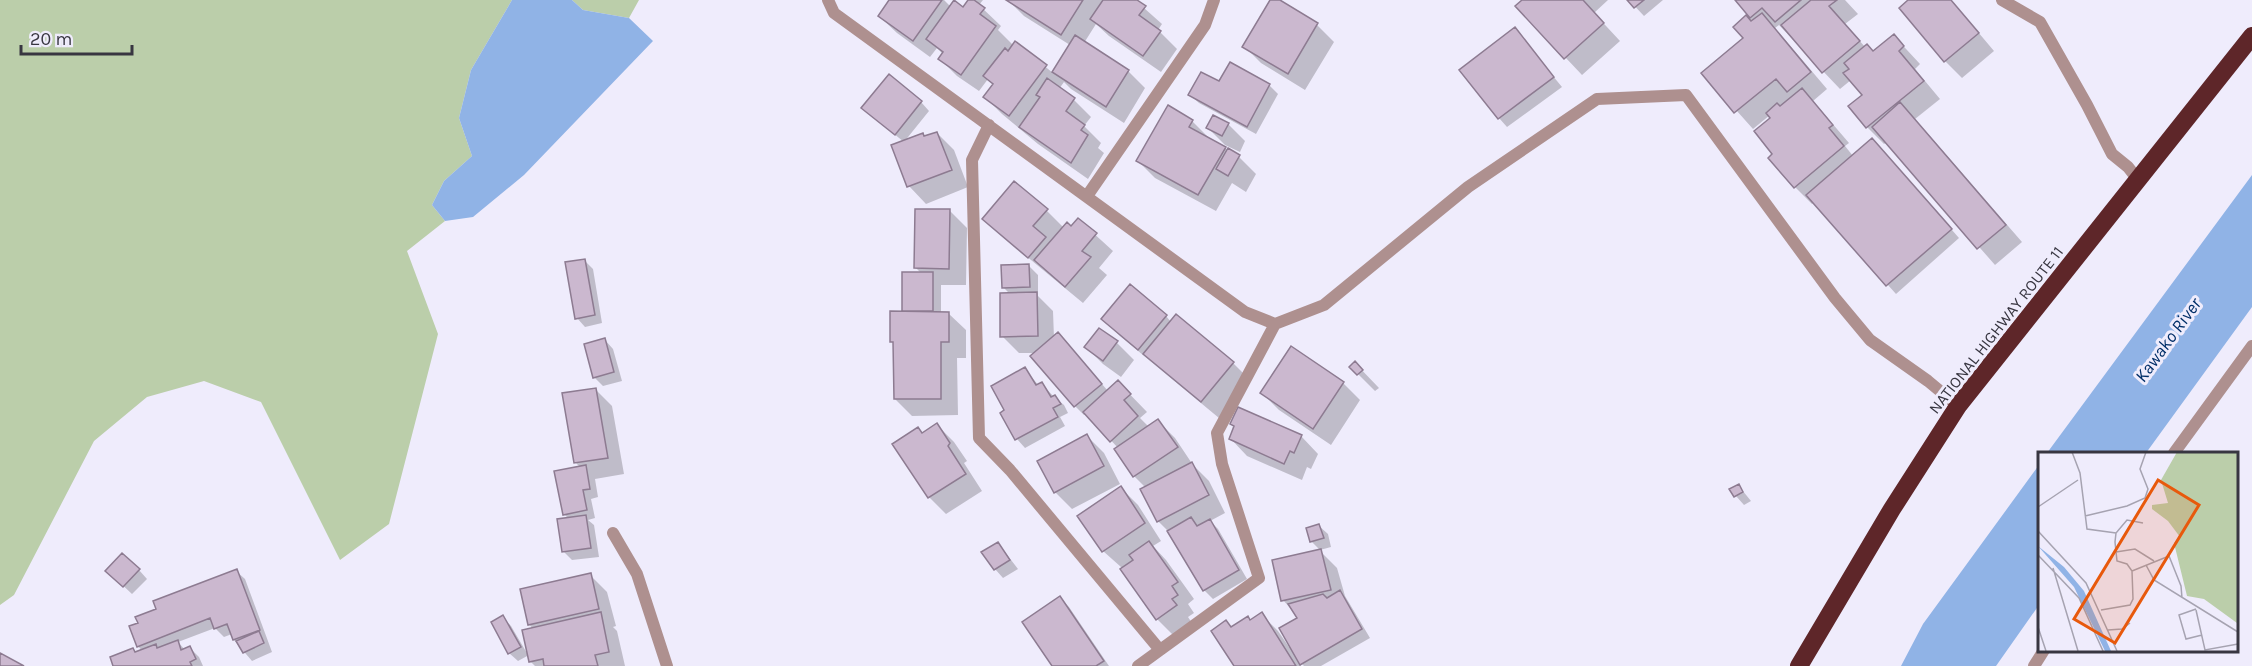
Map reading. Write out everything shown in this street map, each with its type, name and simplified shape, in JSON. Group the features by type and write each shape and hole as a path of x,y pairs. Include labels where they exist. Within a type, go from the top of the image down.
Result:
{"highway":[{"name":"NATIONAL HIGHWAY ROUTE 11","path":"1799,666 1892,509 1958,406 2252,36"}],"street":[{"path":"828,0 834,13 1245,312 1275,324"},
{"path":"1088,196 1205,24 1214,0"},
{"path":"2002,0 2040,22 2112,154 2128,167 2139,181"},
{"path":"1138,666 1259,578 1222,464 1217,433 1275,324 1324,305 1468,187 1598,99 1686,95 1835,298 1870,340 1928,381 1958,406"},
{"path":"989,125 972,160 979,438 1010,470 1160,650"},
{"path":"2175,452 2252,346"},
{"path":"613,533 637,574 667,666"},
{"path":"2034,666 2043,651"}],"green space":[{"path":"0,0 512,0 471,70 459,118 472,156 444,181 432,205 445,221 407,251 438,334 389,524 340,560 261,402 204,381 147,397 94,441 14,595 0,605"},
{"path":"572,0 639,0 629,18 583,10"}],"water":[{"path":"512,0 572,0 583,10 629,18 653,41 524,175 473,217 445,221 432,205 444,181 472,156 459,118 471,70"},
{"name":"Kawako River","path":"2252,175 2252,307 2147,452 2048,452"},
{"path":"2038,466 2038,606 1996,666 1901,666 1923,624"}],"building":[{"path":"889,0 942,0 913,41 878,16"},
{"path":"954,0 963,7 968,0 974,0 985,8 980,14 996,26 961,75 938,59 943,52 926,39"},
{"path":"1006,0 1083,0 1061,35"},
{"path":"1103,0 1137,0 1146,6 1139,15 1161,31 1143,56 1090,19"},
{"path":"1270,0 1280,0 1318,23 1288,74 1242,47"},
{"path":"1522,0 1583,0 1604,23 1564,59 1515,6"},
{"path":"1627,0 1644,0 1634,8"},
{"path":"1735,0 1801,0 1775,22 1762,8 1750,18"},
{"path":"1811,0 1837,0 1829,6 1860,41 1822,73 1781,25"},
{"path":"1908,0 1951,0 1979,33 1944,62 1899,8"},
{"path":"1762,13 1811,72 1787,92 1776,79 1734,113 1701,73 1743,38 1733,27 1746,15 1751,21"},
{"path":"1515,27 1554,77 1498,119 1459,70"},
{"path":"1894,34 1904,46 1899,51 1924,81 1866,128 1848,106 1862,95 1843,73 1849,69 1844,63 1867,44 1873,51"},
{"path":"1075,35 1129,70 1106,107 1052,72"},
{"path":"1015,41 1047,65 1009,116 983,97 993,84 983,76 1005,48 1008,51"},
{"path":"1230,62 1270,84 1247,127 1188,95 1201,72 1219,81"},
{"path":"889,74 922,101 895,135 861,108"},
{"path":"1047,78 1075,98 1066,111 1085,125 1081,130 1088,135 1071,163 1019,127 1040,97 1036,95"},
{"path":"1802,88 1833,125 1829,128 1844,146 1794,188 1768,158 1772,154 1754,131 1770,118 1766,113 1777,103 1780,106"},
{"path":"1900,102 2006,225 1977,249 1872,127"},
{"path":"1168,105 1193,120 1189,127 1226,147 1198,195 1136,161"},
{"path":"1213,115 1229,123 1222,136 1206,128"},
{"path":"937,132 952,170 907,187 891,145 923,133 924,136"},
{"path":"1872,138 1952,229 1886,286 1806,195"},
{"path":"1228,148 1240,155 1228,176 1216,169"},
{"path":"1014,181 1048,209 1033,226 1046,237 1028,258 982,219"},
{"path":"915,209 950,209 949,269 914,268"},
{"path":"1078,218 1097,233 1082,251 1091,257 1065,287 1034,260 1067,222 1071,226"},
{"path":"585,259 595,315 575,319 565,262"},
{"path":"1029,264 1030,287 1002,288 1001,265"},
{"path":"902,272 933,272 933,311 902,311"},
{"path":"1130,284 1167,315 1138,350 1101,319"},
{"path":"1037,292 1038,336 1000,337 1000,293"},
{"path":"890,311 949,312 949,342 941,342 941,399 894,399"},
{"path":"1176,314 1234,362 1201,402 1143,354"},
{"path":"1099,328 1118,341 1103,361 1084,347"},
{"path":"1058,332 1102,384 1074,407 1030,356"},
{"path":"605,338 614,372 593,378 584,344"},
{"path":"1291,346 1344,382 1313,429 1260,393"},
{"path":"1355,361 1363,370 1357,375 1349,367"},
{"path":"1025,367 1036,385 1042,382 1051,397 1055,395 1061,404 1053,408 1058,417 1015,440 1000,413 1004,410 991,386"},
{"path":"1118,380 1131,394 1124,400 1138,416 1110,442 1083,412"},
{"path":"596,388 608,458 574,463 562,393"},
{"path":"1238,407 1302,435 1294,453 1290,451 1284,464 1229,439 1234,426 1230,424"},
{"path":"1158,419 1178,447 1133,477 1114,449"},
{"path":"937,423 950,443 948,446 966,474 928,498 892,444 918,427 922,433"},
{"path":"1087,434 1104,466 1054,493 1037,461"},
{"path":"1192,462 1209,495 1157,522 1140,489"},
{"path":"586,465 590,489 583,490 587,510 563,515 554,471"},
{"path":"1739,484 1743,492 1734,497 1729,489"},
{"path":"1121,486 1145,523 1102,552 1077,516"},
{"path":"586,515 591,548 562,552 557,519"},
{"path":"1191,517 1197,526 1210,519 1239,570 1203,591 1167,531"},
{"path":"1319,524 1324,538 1310,542 1306,528"},
{"path":"1149,541 1178,582 1172,586 1178,595 1172,599 1177,605 1156,620 1120,569 1133,560 1129,555"},
{"path":"998,542 1010,560 994,570 981,552"},
{"path":"1321,549 1331,590 1281,601 1272,560"},
{"path":"122,553 140,569 123,587 105,571"},
{"path":"237,569 260,630 233,640 227,624 214,629 210,618 137,647 129,626 138,623 135,617 156,609 153,601"},
{"path":"591,573 599,609 528,625 520,589"},
{"path":"1340,590 1362,629 1300,665 1279,628 1297,618 1288,604 1323,594 1327,598"},
{"path":"1060,596 1104,661 1096,666 1052,666 1022,622"},
{"path":"601,612 609,652 595,655 598,666 544,666 543,659 529,662 522,630"},
{"path":"1262,612 1296,666 1234,666 1211,631 1226,620 1231,627 1248,616 1250,620"},
{"path":"503,615 521,647 508,654 491,622"},
{"path":"259,631 264,643 243,653 236,641"},
{"path":"178,640 181,650 190,646 196,659 190,662 192,666 113,666 110,657 133,648 135,652 156,644 157,648"},
{"path":"0,653 24,666 0,666"}]}
